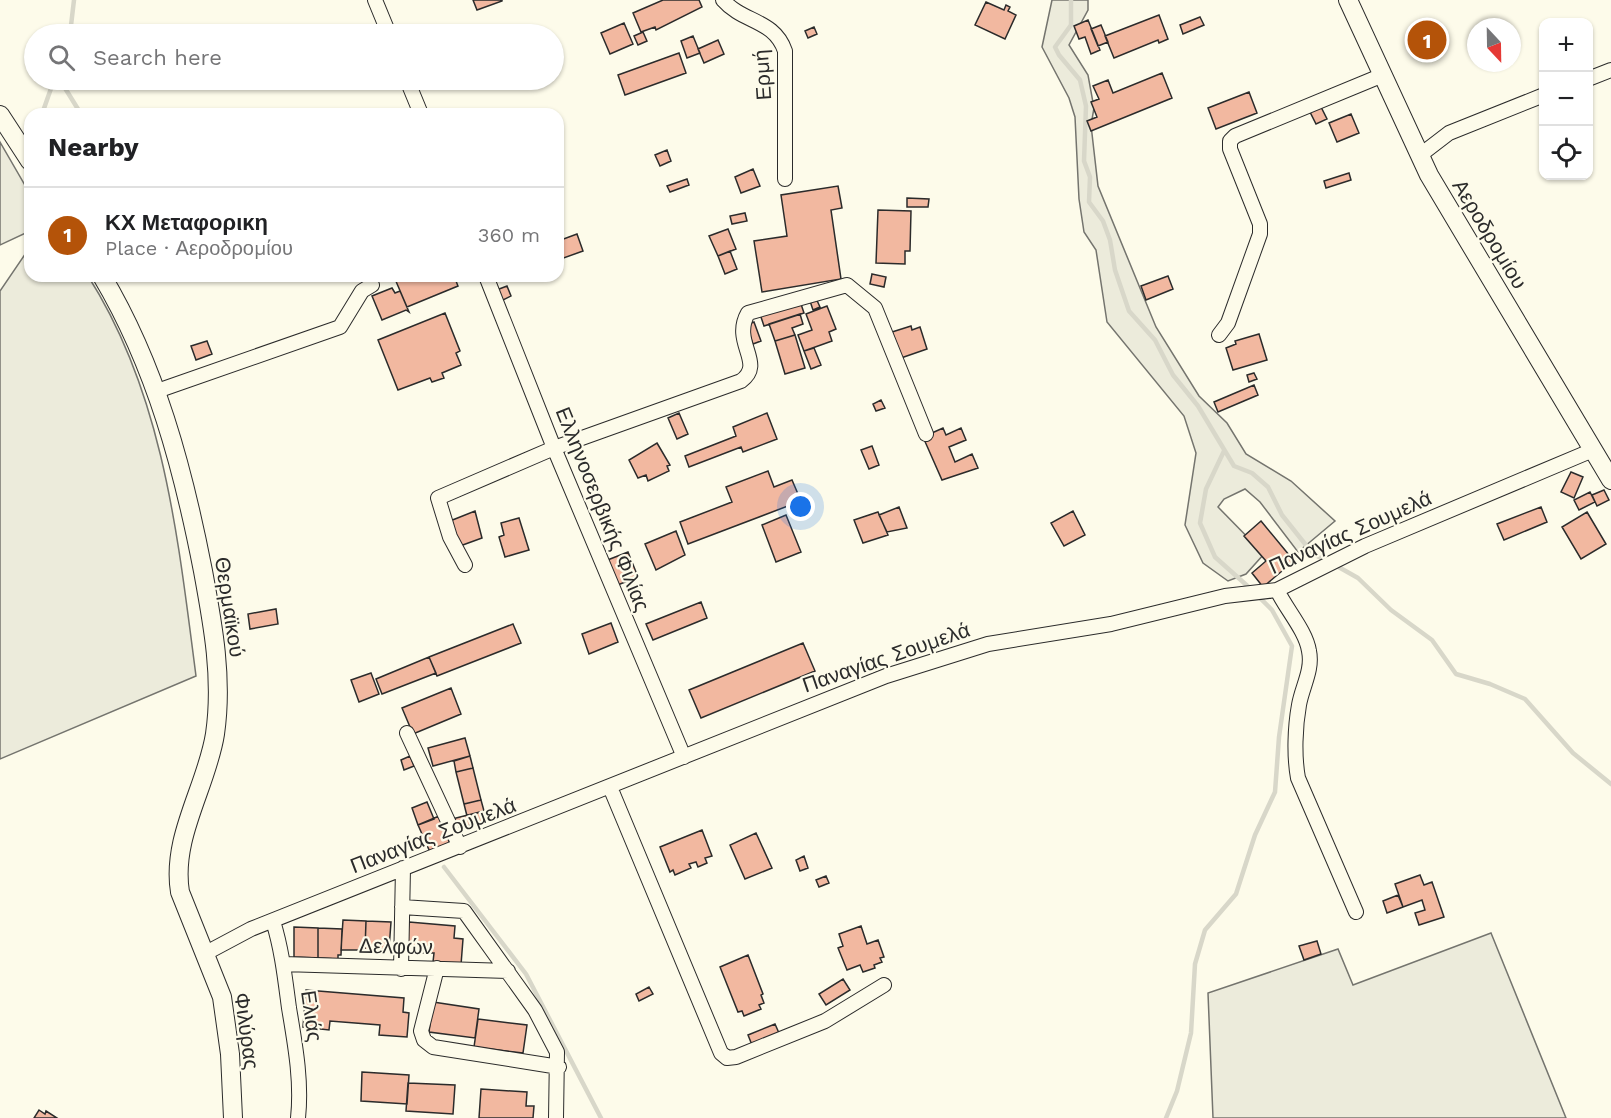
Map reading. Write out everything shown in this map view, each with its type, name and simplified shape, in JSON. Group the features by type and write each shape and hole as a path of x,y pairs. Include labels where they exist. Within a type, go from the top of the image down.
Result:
{"street":[{"path":"375,0 385,24"},
{"name":"Ερμή","path":"723,0 735,12 773,30 780,38 785,51 786,179"},
{"name":"Αεροδρομίου","path":"1348,0 1419,156 1611,480"},
{"path":"1593,76 1611,70"},
{"path":"1219,336 1228,323 1260,234 1260,224 1230,149 1230,141 1235,136 1383,75"},
{"path":"411,90 419,108"},
{"path":"1419,156 1449,133 1539,97"},
{"path":"0,115 24,152"},
{"name":"Θερμαϊκού","path":"105,282 140,345 157,391 197,545 218,662 215,734 178,865 180,892 206,953"},
{"name":"Ελληνοσερβικής Φιλίας","path":"488,282 684,757"},
{"path":"157,391 340,327 362,291 372,285"},
{"path":"465,565 450,537 438,498 555,448 741,381 749,375 752,367 741,329 748,313 847,285 875,308 926,434"},
{"name":"Παναγίας Σουμελά","path":"206,953 227,940 403,868 886,676 967,648 1092,628 1201,601 1270,591 1365,546 1593,450"},
{"path":"1270,591 1307,642 1310,652 1308,672 1299,704 1296,767 1356,912"},
{"path":"407,733 460,847"},
{"path":"610,787 721,1053 727,1058 825,1021 884,985"},
{"path":"401,969 403,868"},
{"path":"402,907 464,911 508,971 534,1010 557,1052 559,1067 556,1118"},
{"name":"Ελιάς","path":"273,921 283,964 299,1078 298,1118"},
{"name":"Φιλύρας","path":"206,953 222,998 226,1021 233,1118"},
{"name":"Δελφών","path":"283,964 508,971"},
{"path":"437,968 421,1031 424,1040 433,1047 559,1067"},
{"path":"298,1118 306,1118"}],"shaded area":[{"path":"1052,0 1088,0 1088,10 1069,45 1088,75 1094,108 1091,125 1098,186 1156,327 1199,396 1227,423 1246,454 1291,481 1335,521 1298,552 1260,502 1245,489 1224,499 1218,507 1264,554 1246,574 1228,581 1203,563 1185,525 1196,453 1184,416 1107,322 1096,250 1084,232 1079,199 1075,117 1069,98 1042,47"},
{"path":"0,142 24,184 24,234 0,245"},
{"path":"24,256 24,282 91,282 114,322 134,369 151,419 164,469 182,572 196,676 0,759 0,291"},
{"path":"1491,933 1566,1118 1213,1118 1208,993 1338,949 1353,985"}],"building":[{"path":"473,0 502,0 502,1 477,10"},
{"path":"663,0 699,0 702,7 656,30 655,27 641,32 633,13"},
{"path":"986,2 1004,10 1006,5 1010,7 1008,11 1016,15 1005,39 975,25"},
{"path":"1159,15 1168,39 1159,43 1158,40 1114,58 1105,36"},
{"path":"1200,17 1204,25 1183,34 1180,25"},
{"path":"1088,20 1100,50 1091,54 1085,37 1079,39 1074,26"},
{"path":"624,23 633,44 610,54 601,33"},
{"path":"1101,25 1108,42 1098,46 1091,29"},
{"path":"814,27 817,34 808,38 805,31"},
{"path":"1427,27 1438,50 1426,55 1416,31"},
{"path":"643,32 647,41 638,45 634,36"},
{"path":"693,36 700,53 687,58 681,41"},
{"path":"718,40 724,54 704,63 698,49"},
{"path":"679,53 686,73 625,95 618,75"},
{"path":"1162,73 1172,98 1091,131 1087,121 1097,117 1091,102 1099,99 1093,86 1108,80 1113,93"},
{"path":"1249,92 1257,113 1216,129 1208,108"},
{"path":"1319,103 1327,119 1316,124 1308,108"},
{"path":"1351,114 1359,133 1337,142 1329,123"},
{"path":"667,150 671,161 660,166 655,155"},
{"path":"753,169 760,186 741,193 735,177"},
{"path":"1349,173 1351,180 1326,188 1324,181"},
{"path":"687,179 689,185 670,192 667,186"},
{"path":"838,186 842,208 831,210 841,279 762,292 754,241 787,236 781,195"},
{"path":"907,198 929,199 928,207 907,207"},
{"path":"878,210 911,211 910,251 905,251 905,264 876,263"},
{"path":"745,213 747,221 732,224 730,216"},
{"path":"728,229 736,249 718,256 709,236"},
{"path":"577,234 583,251 564,258 564,239"},
{"path":"730,251 737,269 725,274 718,256"},
{"path":"872,274 886,277 884,287 870,284"},
{"path":"1168,276 1173,289 1146,300 1141,286"},
{"path":"396,282 456,282 458,286 407,307"},
{"path":"507,286 511,296 499,302 494,291"},
{"path":"392,288 395,293 400,291 409,312 406,310 382,320 372,296"},
{"path":"815,296 820,307 813,310 809,298"},
{"path":"800,301 804,313 764,326 760,314"},
{"path":"827,306 836,329 829,332 832,341 804,351 798,335 812,330 806,314"},
{"path":"445,313 460,351 456,353 461,365 442,373 444,378 432,382 430,378 398,390 378,340"},
{"path":"800,314 803,324 792,328 795,335 775,341 769,324"},
{"path":"754,322 761,341 753,344 746,325"},
{"path":"911,326 912,330 920,327 927,349 901,358 892,332"},
{"path":"1259,334 1267,360 1233,370 1226,348 1236,344 1235,341"},
{"path":"795,335 805,368 785,374 775,341"},
{"path":"207,341 212,354 196,360 191,346"},
{"path":"814,348 821,365 811,369 804,351"},
{"path":"1254,373 1257,379 1249,382 1247,375"},
{"path":"1254,385 1258,395 1218,412 1214,402"},
{"path":"881,400 885,408 876,411 873,404"},
{"path":"679,413 688,434 677,439 668,418"},
{"path":"767,413 777,439 743,452 741,447 689,467 685,456 736,436 733,427"},
{"path":"943,428 946,435 961,428 966,440 949,447 955,462 972,454 978,468 942,480 923,437"},
{"path":"657,443 670,465 667,466 669,471 648,481 646,475 638,478 629,460"},
{"path":"872,446 879,465 869,469 861,450"},
{"path":"768,471 774,487 792,480 801,501 688,544 680,522 732,502 726,487"},
{"path":"1571,472 1583,477 1574,498 1561,492"},
{"path":"1604,490 1609,500 1597,506 1592,495"},
{"path":"1590,492 1595,502 1579,510 1574,500"},
{"path":"899,507 907,528 887,532 879,515"},
{"path":"1541,507 1547,522 1504,540 1497,524"},
{"path":"475,511 482,538 460,546 450,521"},
{"path":"1073,511 1085,535 1064,546 1051,523"},
{"path":"878,512 888,535 863,543 854,520"},
{"path":"1587,512 1606,544 1581,559 1562,527"},
{"path":"786,515 801,552 776,562 762,525"},
{"path":"519,518 529,550 505,557 499,537 504,535 501,523"},
{"path":"1261,521 1294,561 1263,587 1252,573 1266,561 1244,536"},
{"path":"676,531 685,555 656,570 645,544"},
{"path":"628,552 638,577 615,586 605,561"},
{"path":"701,602 707,618 653,640 646,624"},
{"path":"276,609 278,624 250,629 248,614"},
{"path":"611,623 618,642 589,654 582,634"},
{"path":"513,624 521,643 437,676 429,657"},
{"path":"803,643 815,671 701,718 689,690"},
{"path":"429,657 436,673 382,694 376,679"},
{"path":"371,673 379,694 359,702 351,680"},
{"path":"451,688 461,714 413,734 402,708"},
{"path":"465,738 470,756 433,766 428,748"},
{"path":"410,756 414,766 404,770 401,760"},
{"path":"470,756 473,768 456,772 454,761"},
{"path":"473,768 481,800 464,804 456,772"},
{"path":"481,800 484,811 467,816 464,804"},
{"path":"427,802 434,819 418,825 412,808"},
{"path":"484,811 486,821 455,829 452,819"},
{"path":"439,816 450,844 430,852 418,825"},
{"path":"702,830 712,856 705,858 707,863 698,867 696,862 689,864 691,868 675,875 673,870 670,872 660,847"},
{"path":"756,833 772,868 745,879 730,845"},
{"path":"804,856 808,868 800,871 796,860"},
{"path":"1420,875 1424,885 1432,882 1444,917 1419,925 1415,913 1425,910 1422,900 1403,907 1395,884"},
{"path":"826,876 829,883 819,887 816,880"},
{"path":"1398,895 1403,907 1387,913 1383,901"},
{"path":"343,920 366,921 365,950 341,950"},
{"path":"366,921 391,922 389,949 365,950"},
{"path":"409,922 455,926 454,938 463,939 461,965 433,962 434,953 423,953 423,949 418,949 418,953 406,952"},
{"path":"861,926 867,944 878,940 884,957 880,958 882,962 874,965 875,968 863,972 860,965 847,970 838,948 843,946 839,934"},
{"path":"294,927 318,928 318,958 294,957"},
{"path":"318,928 342,929 341,955 338,955 338,959 318,958"},
{"path":"1317,941 1321,954 1304,960 1299,946"},
{"path":"748,955 763,994 761,995 764,1003 759,1005 761,1009 744,1016 742,1011 738,1012 720,967"},
{"path":"843,979 850,990 826,1005 819,994"},
{"path":"649,987 653,994 639,1001 636,994"},
{"path":"306,990 404,998 403,1012 409,1013 407,1037 379,1035 380,1025 330,1021 329,1030 303,1027"},
{"path":"433,1002 479,1009 475,1038 429,1032"},
{"path":"478,1019 527,1025 523,1053 474,1047"},
{"path":"775,1024 779,1033 752,1045 748,1035"},
{"path":"362,1072 409,1075 407,1104 361,1101"},
{"path":"408,1083 455,1085 453,1114 406,1111"},
{"path":"481,1089 527,1092 526,1106 534,1106 533,1118 479,1118"},
{"path":"39,1110 45,1114 46,1111 57,1118 34,1118"}],"waterway":[{"path":"71,24 74,0"},
{"path":"1071,0 1071,25 1055,47 1080,80 1086,106 1084,161 1090,177 1089,202 1103,221 1110,240 1115,270 1129,311 1155,340 1173,375 1198,406 1234,466 1252,473 1268,487 1282,515 1313,554 1327,561"},
{"path":"44,108 50,90"},
{"path":"66,90 77,108"},
{"path":"1224,451 1206,489 1200,523 1215,557 1252,590"},
{"path":"1335,565 1358,578 1391,610 1432,640 1456,674 1490,684 1525,699 1573,753 1611,784"},
{"path":"1166,1118 1177,1091 1191,1033 1195,964 1205,930 1236,894 1255,835 1275,792 1279,737 1292,646 1272,610 1258,596"},
{"path":"444,867 526,974 601,1118"}],"place":[{"name":"ΚΧ Μεταφορικη","path":"1427,40"}]}
